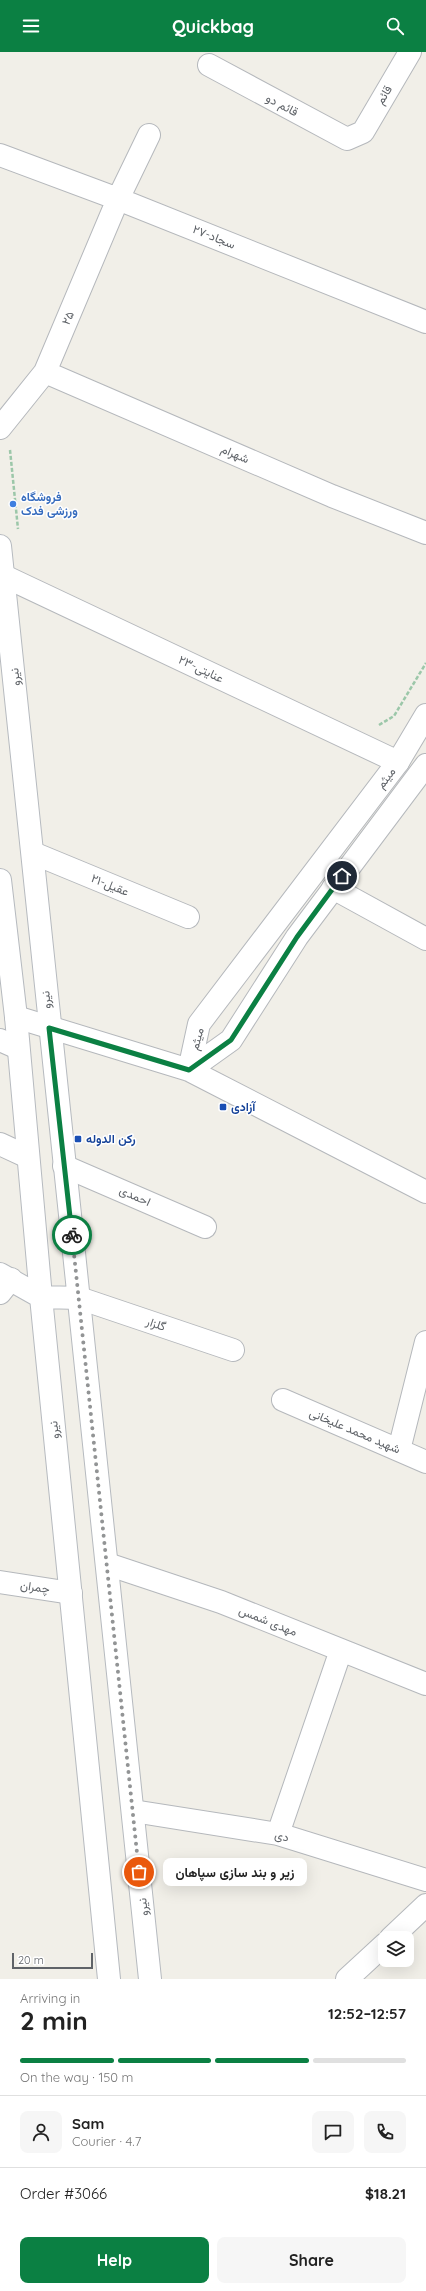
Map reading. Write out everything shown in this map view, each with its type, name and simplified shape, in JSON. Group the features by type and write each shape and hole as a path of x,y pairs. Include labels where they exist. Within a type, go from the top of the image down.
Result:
{"street":[{"name":"قائم","path":"356,136 363,132 410,52"},
{"name":"قائم دو","path":"209,65 347,139 356,136"},
{"name":"۲۵","path":"3,424 45,372 118,198 149,135"},
{"name":"۲۷-سجاد","path":"0,155 118,198 426,322"},
{"name":"شهرام","path":"45,372 332,496 426,533"},
{"name":"نیرو","path":"0,546 33,853 49,1028 80,1298 150,1979"},
{"name":"۲۳-عنایتی","path":"2,575 398,762"},
{"name":"میثم","path":"189,1070 199,1024 398,762 426,715"},
{"name":"میثم","path":"189,1070 231,1040 297,937 426,765"},
{"name":"۲۱-عقیل","path":"33,853 188,917"},
{"name":"نیرو","path":"0,880 16,1017 9,1044 28,1158 109,1979"},
{"path":"333,888 426,940"},
{"path":"16,1017 189,1070 426,1192"},
{"path":"0,1144 28,1158"},
{"name":"احمدی","path":"64,1166 205,1227"},
{"path":"4,1282 41,1297"},
{"name":"گلزار","path":"41,1297 80,1298 233,1350"},
{"path":"399,1450 426,1342"},
{"name":"شهید محمد علیخانی","path":"283,1400 426,1462"},
{"name":"مهدی شمس","path":"107,1564 221,1602 426,1684"},
{"name":"چمران","path":"0,1582 71,1592"},
{"path":"278,1834 341,1650"},
{"name":"دی","path":"133,1811 278,1834 426,1880"},
{"path":"398,1931 426,1905"},
{"path":"348,1979 378,1951"}],"path":[{"path":"3,424 14,482 18,533"},
{"path":"372,722 379,725 394,716 426,663"}],"way so far":[{"path":"72,1235 80,1298 139,1872"}],"place":[{"name":"فروشگاه ورزشی فدک","path":"13,504"},
{"name":"آزادی","path":"223,1107"},
{"name":"رکن الدوله","path":"78,1139"},
{"name":"زیر و بند سازی سپاهان","path":"139,1872"}],"route":[{"path":"72,1235 49,1028 189,1070 231,1040 297,937 342,876"}]}
